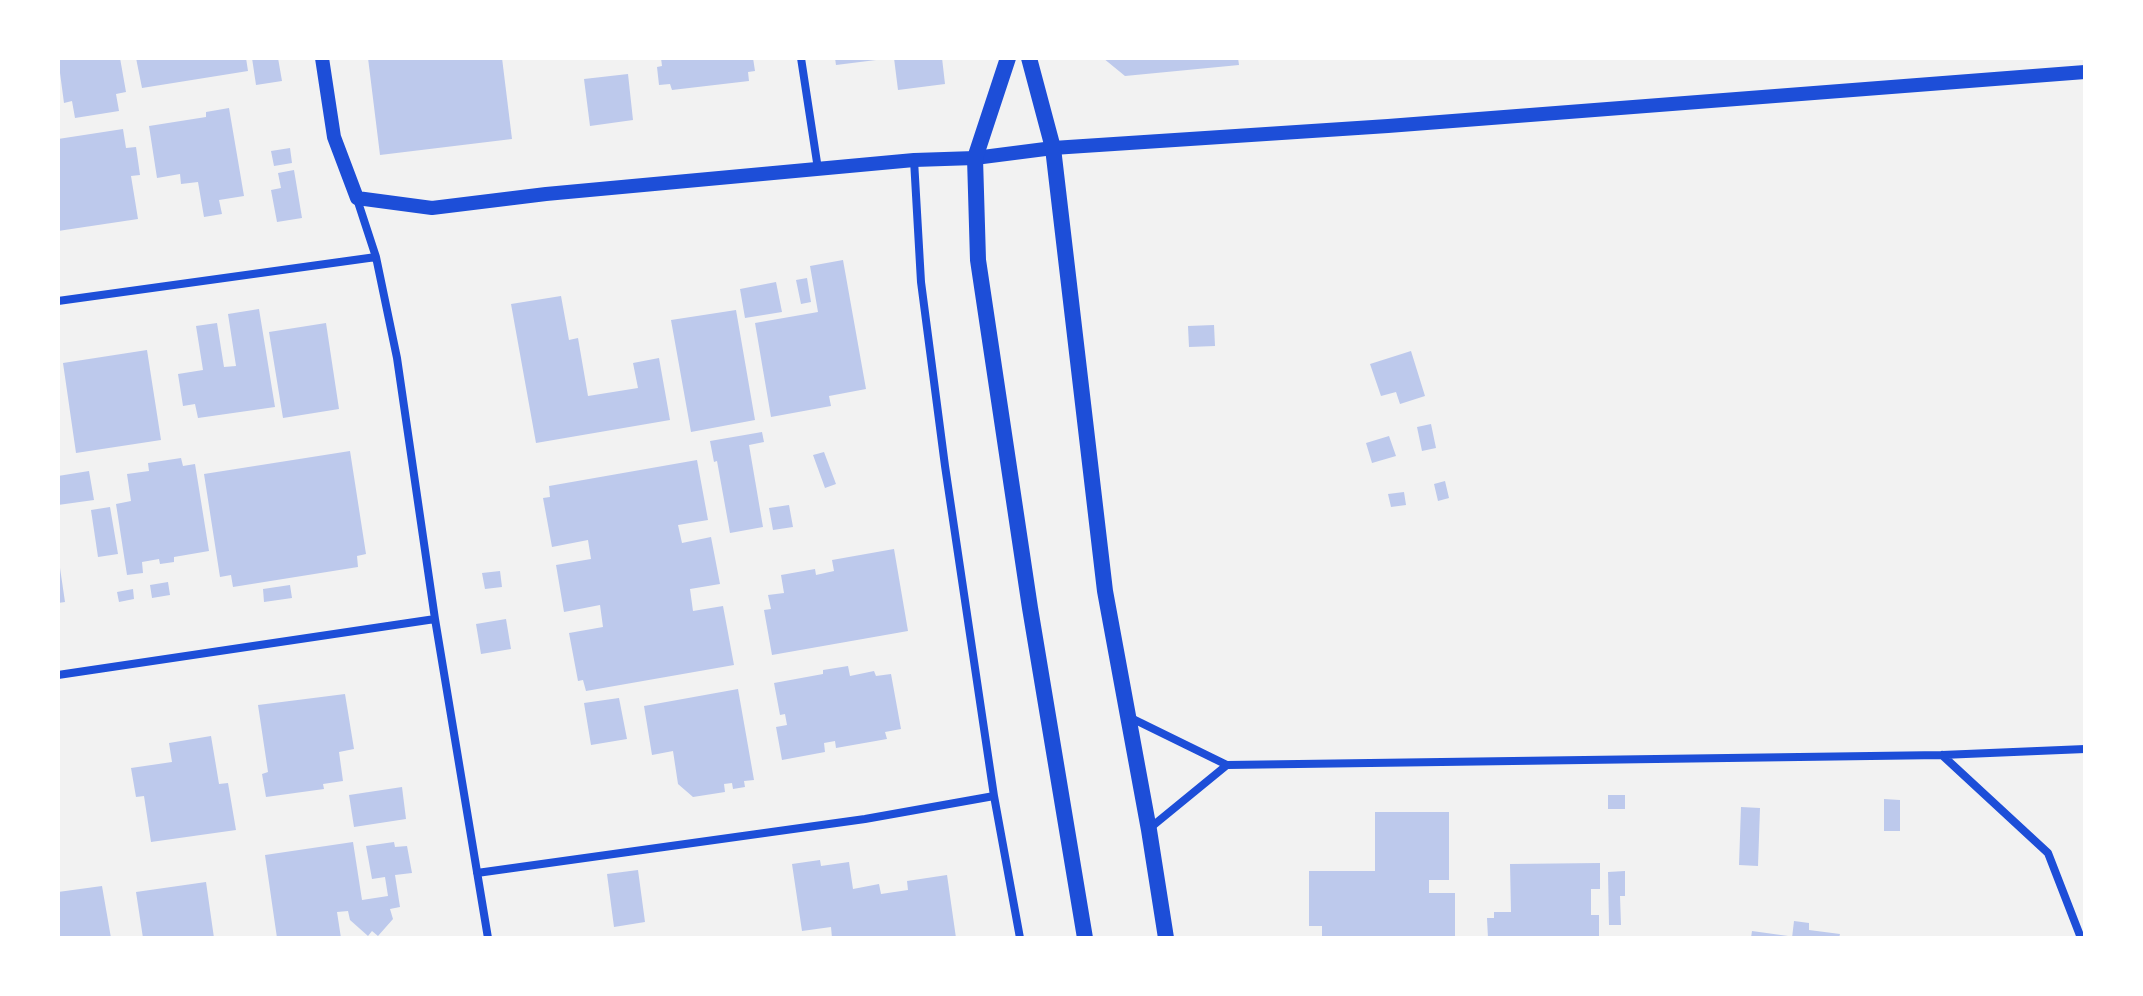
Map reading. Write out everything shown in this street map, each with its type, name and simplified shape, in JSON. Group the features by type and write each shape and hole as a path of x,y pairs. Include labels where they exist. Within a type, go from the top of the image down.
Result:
{"main road":[{"path":"1008,58 975,158 978,260 1032,622 1085,938"},
{"path":"1029,58 1053,148 1105,591 1166,938"}],"street":[{"path":"322,58 334,137 376,257 397,358 435,619 488,938"},
{"path":"801,58 818,169"},
{"path":"357,198 432,208 546,194 914,160 975,158 1053,148 1388,126 2085,72"},
{"path":"914,160 921,282 945,466 994,796 1020,938"},
{"path":"58,301 376,257"},
{"path":"58,675 435,619"},
{"path":"1128,716 1227,765 1942,755 2085,749"},
{"path":"1942,755 2048,853 2081,938"},
{"path":"1149,830 1227,765"},
{"path":"477,873 865,819 994,796"}],"building":[{"path":"58,58 120,58 126,92 116,94 119,111 75,118 72,101 64,103"},
{"path":"136,58 246,58 248,71 142,88"},
{"path":"252,58 278,58 282,81 256,85"},
{"path":"368,58 502,58 512,139 380,155"},
{"path":"661,58 753,58 755,71 748,72 749,81 672,90 670,84 659,85 657,67 662,66"},
{"path":"835,58 875,58 876,60 836,65"},
{"path":"894,58 942,58 945,84 898,90"},
{"path":"1103,58 1238,58 1239,65 1125,76"},
{"path":"628,74 633,120 590,126 584,79"},
{"path":"229,108 244,196 219,200 222,214 204,217 198,182 181,184 180,174 157,178 149,126 206,117 206,112"},
{"path":"123,129 126,148 136,147 140,175 131,176 138,219 58,231 58,139"},
{"path":"290,148 292,163 274,166 271,151"},
{"path":"294,170 302,218 277,222 271,190 281,188 278,173"},
{"path":"843,260 866,389 829,396 831,406 771,417 755,323 818,312 810,266"},
{"path":"807,278 811,302 801,304 796,280"},
{"path":"776,282 782,312 745,318 740,289"},
{"path":"561,296 569,340 578,338 588,396 638,388 633,363 659,358 670,420 536,443 511,304"},
{"path":"259,309 275,407 198,418 195,404 183,406 178,374 203,370 196,326 217,323 224,367 236,366 228,314"},
{"path":"736,310 755,420 691,432 671,320"},
{"path":"326,323 339,409 283,418 269,332"},
{"path":"1214,325 1215,346 1189,347 1188,326"},
{"path":"147,350 161,440 76,453 63,363"},
{"path":"1411,351 1425,396 1400,404 1396,392 1381,396 1370,364"},
{"path":"1431,424 1436,448 1422,451 1417,427"},
{"path":"762,432 764,442 749,445 763,527 730,533 717,461 714,462 710,441"},
{"path":"1389,436 1396,456 1372,463 1366,443"},
{"path":"350,451 366,554 357,556 358,567 233,587 231,575 220,577 204,474"},
{"path":"824,452 836,484 825,488 813,455"},
{"path":"181,458 183,466 195,464 209,551 174,557 174,562 160,564 159,559 142,562 143,573 127,575 116,504 131,501 127,474 149,471 148,463"},
{"path":"697,460 708,520 678,525 682,543 711,537 720,584 690,589 693,611 723,606 734,665 586,691 583,680 578,681 569,633 603,627 600,605 564,612 556,565 591,559 588,540 552,547 543,498 550,497 549,486"},
{"path":"89,471 94,500 58,505 58,476"},
{"path":"1445,481 1449,498 1438,501 1434,484"},
{"path":"1404,492 1406,505 1391,507 1388,494"},
{"path":"789,505 793,527 773,530 769,508"},
{"path":"110,507 118,554 98,557 91,510"},
{"path":"894,549 908,631 772,655 764,610 771,609 768,595 784,593 781,575 815,569 816,575 834,571 832,560"},
{"path":"58,569 65,602 58,603"},
{"path":"500,571 502,587 485,589 482,573"},
{"path":"168,582 170,595 152,598 150,585"},
{"path":"290,585 292,598 264,602 263,589"},
{"path":"133,589 134,599 119,602 117,592"},
{"path":"506,619 511,649 481,654 476,624"},
{"path":"848,666 850,676 874,671 876,676 891,674 901,729 885,732 887,739 836,748 835,741 824,743 825,752 782,760 776,727 787,725 785,714 780,715 774,683"},
{"path":"738,689 754,780 744,781 745,787 733,789 732,783 724,784 725,792 693,797 678,784 673,751 652,755 644,706"},
{"path":"345,694 354,749 339,752 343,781 323,784 324,789 266,797 262,774 268,772 258,705"},
{"path":"619,698 627,739 591,745 584,703"},
{"path":"211,736 219,784 228,783 236,830 151,842 144,796 136,797 131,768 172,762 169,743"},
{"path":"402,787 406,819 354,827 349,795"},
{"path":"1608,795 1625,795 1625,809 1608,809"},
{"path":"1884,799 1900,800 1900,831 1884,831"},
{"path":"1741,807 1760,808 1758,866 1739,865"},
{"path":"1375,812 1449,812 1449,880 1429,880 1429,893 1455,893 1455,938 1322,938 1322,926 1309,926 1309,871 1375,871"},
{"path":"353,842 362,900 388,896 385,877 372,879 366,846 394,842 395,847 407,846 412,873 395,875 400,907 390,909 393,919 378,936 372,931 368,936 350,920 348,911 337,912 341,938 277,938 265,855"},
{"path":"820,860 821,866 849,862 853,889 879,884 881,894 908,890 907,881 947,875 956,938 832,938 831,927 802,931 792,864"},
{"path":"1600,863 1600,889 1591,889 1591,915 1599,915 1599,938 1488,938 1487,918 1494,918 1494,912 1511,912 1510,864"},
{"path":"638,870 645,922 614,927 607,874"},
{"path":"1625,871 1625,896 1620,896 1621,925 1609,925 1608,872"},
{"path":"206,882 214,938 143,938 136,892"},
{"path":"102,886 111,938 58,938 58,892"},
{"path":"1794,921 1809,923 1809,930 1840,934 1839,938 1792,938"},
{"path":"1752,931 1788,936 1751,938"}]}
